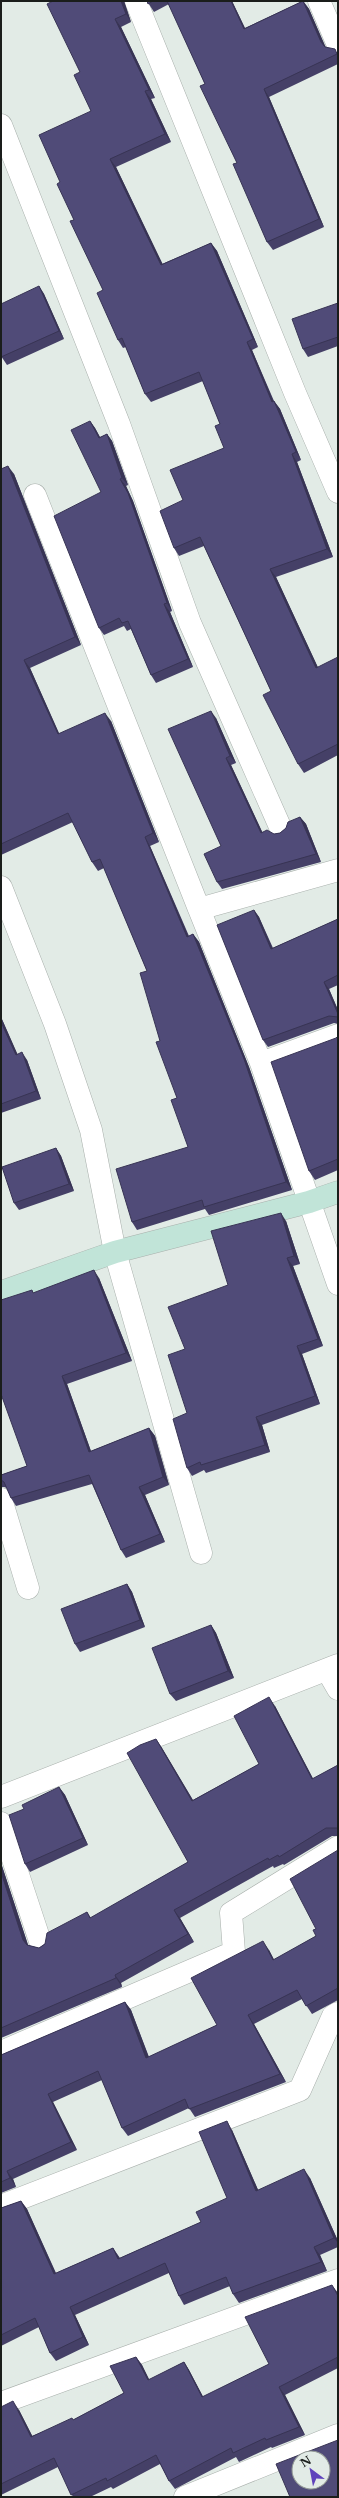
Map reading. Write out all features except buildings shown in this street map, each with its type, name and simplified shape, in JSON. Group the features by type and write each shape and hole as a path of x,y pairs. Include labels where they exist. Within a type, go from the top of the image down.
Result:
{"street":[{"path":"136,1 295,393 338,492"},
{"path":"318,1 338,45"},
{"path":"1,125 119,424 190,623 281,828"},
{"path":"35,495 261,1063 338,1284"},
{"path":"199,909 338,870"},
{"path":"2,890 54,1024 91,1130 115,1252 201,1553"},
{"path":"261,1063 338,1035"},
{"path":"1,1292 115,1252 309,1202 338,1192"},
{"path":"1,1499 28,1588"},
{"path":"1,1797 332,1668 338,1689"},
{"path":"1,1823 41,1944"},
{"path":"1,2052 234,1952 231,1913 338,1847"},
{"path":"1,2206 300,2090 333,2016 338,2013"},
{"path":"1,2403 338,2280"},
{"path":"185,2497 338,2435"}]}
